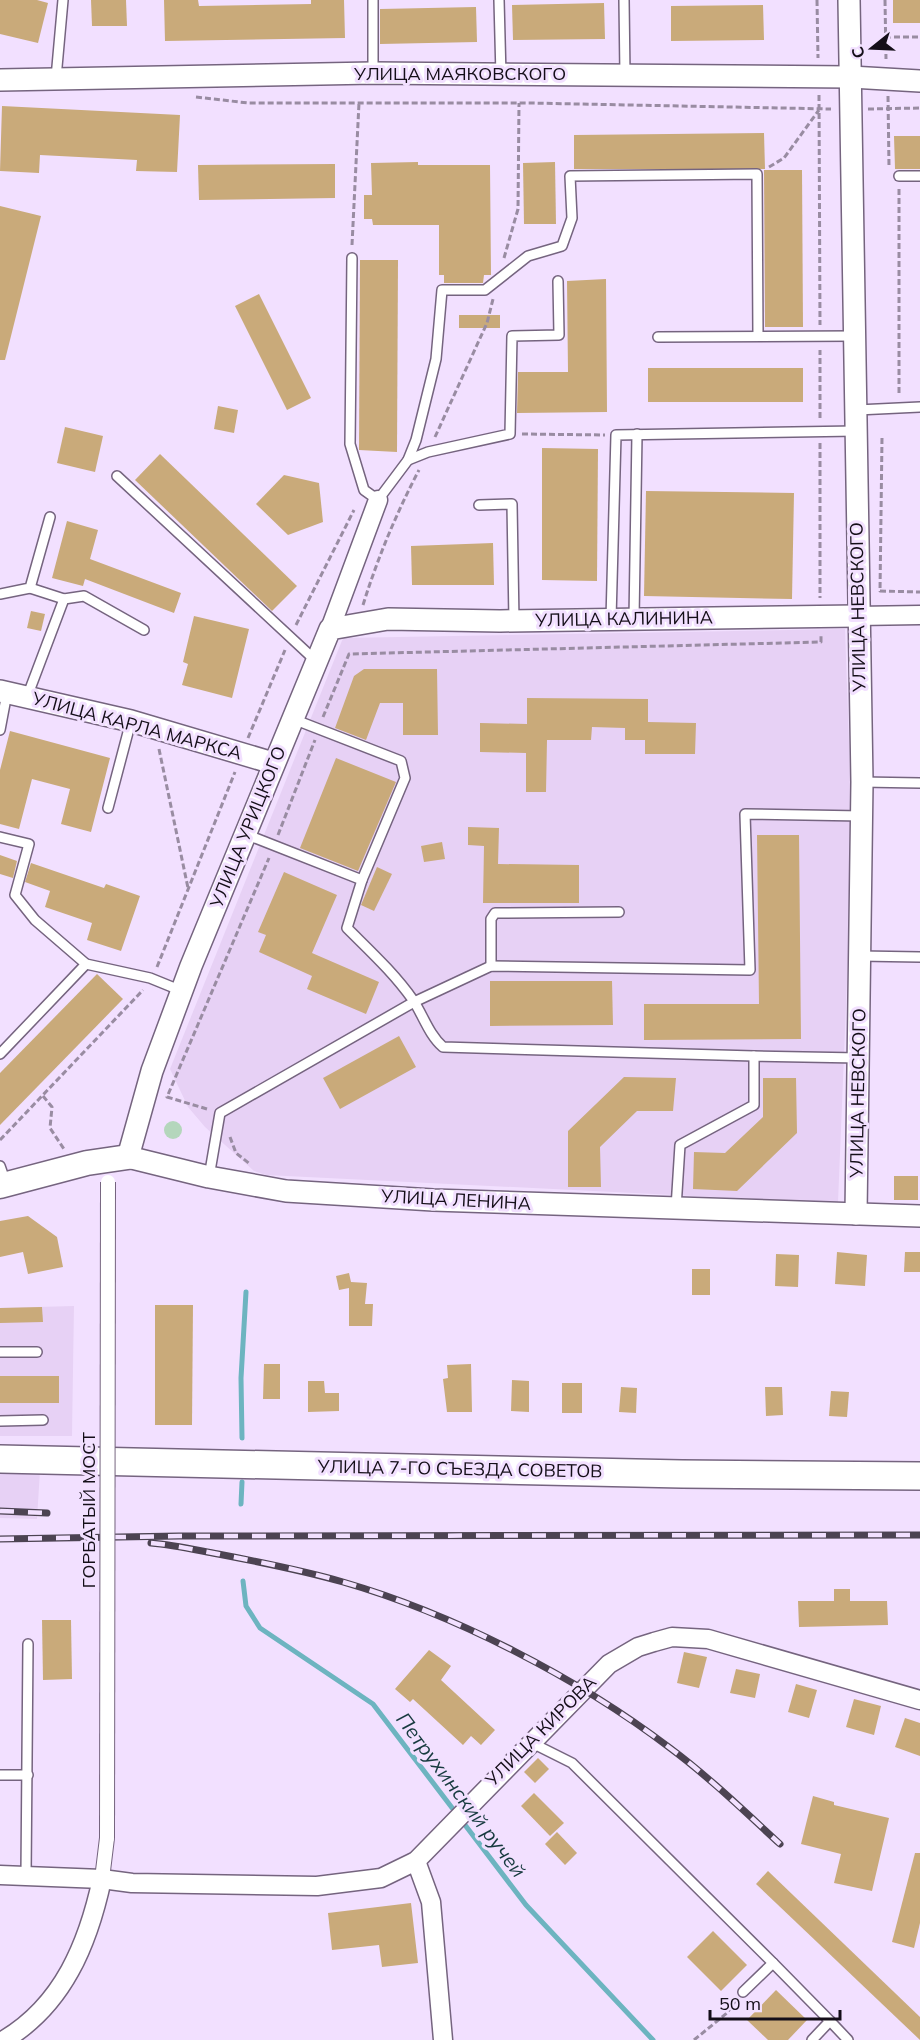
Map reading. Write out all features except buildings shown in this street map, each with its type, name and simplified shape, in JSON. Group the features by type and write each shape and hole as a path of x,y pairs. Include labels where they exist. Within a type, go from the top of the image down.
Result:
{"main road":[{"name":"УЛИЦА ЛЕНИНА","path":"2,1179 87,1162 128,1157"},
{"name":"УЛИЦА 7-ГО СЪЕЗДА СОВЕТОВ","path":"0,1459 682,1474 920,1476"}],"street":[{"name":"УЛИЦА НЕВСКОГО","path":"849,0 856,335 857,616 862,782 856,1214"},
{"name":"УЛИЦА МАЯКОВСКОГО","path":"0,80 373,73 501,76 851,77 920,81"},
{"name":"УЛИЦА УРИЦКОГО","path":"128,1157 152,1071 182,991 273,763 330,629 378,500"},
{"name":"УЛИЦА КАЛИНИНА","path":"330,629 388,619 514,621 920,615"},
{"name":"УЛИЦА КАРЛА МАРКСА","path":"12,694 131,721 273,763"},
{"name":"УЛИЦА ЛЕНИНА","path":"128,1157 209,1177 286,1191 433,1200 920,1216"},
{"name":"ГОРБАТЫЙ МОСТ","path":"102,1879 107,1838 108,1182"},
{"name":"УЛИЦА КИРОВА","path":"0,1875 102,1879 132,1883 317,1886 381,1878 416,1861 530,1742 609,1664 638,1647 672,1637 708,1639 920,1700"},
{"path":"416,1861 431,1902 443,2040"},
{"path":"4,2040 29,2022 60,1988 83,1944 102,1879"}],"lane":[{"path":"56,79 63,0"},
{"path":"373,0 373,73"},
{"path":"499,0 501,76"},
{"path":"624,0 625,75"},
{"path":"352,258 350,444 364,490 378,500 408,460 416,440 436,359 442,290 485,290 528,256 562,246 572,218 570,176 757,174 758,336"},
{"path":"899,176 920,176"},
{"path":"408,460 428,452 510,434 512,336 559,335 558,280"},
{"path":"658,337 856,335"},
{"path":"855,410 920,407"},
{"path":"611,619 616,435 856,431"},
{"path":"634,619 638,435"},
{"path":"117,476 316,661"},
{"path":"479,505 512,504 514,621"},
{"path":"30,588 50,517"},
{"path":"0,594 30,588 64,599 84,596 144,630"},
{"path":"0,730 12,694 64,599"},
{"path":"292,718 400,761 405,778 362,880 347,928 392,974 414,1002 436,1041 450,1049 859,1058"},
{"path":"108,808 131,721"},
{"path":"862,782 920,783"},
{"path":"209,1177 220,1113 414,1002 491,966 750,970 744,814 862,816"},
{"path":"245,834 362,880"},
{"path":"0,837 29,844 15,895 35,920 86,964 150,978 182,991"},
{"path":"491,966 491,919 495,913 619,912"},
{"path":"860,957 920,957"},
{"path":"0,1054 86,964"},
{"path":"676,1208 680,1145 754,1105 754,1056"},
{"path":"0,1352 37,1352"},
{"path":"0,1421 43,1420"},
{"path":"26,1875 28,1644"},
{"path":"530,1742 572,1763 848,2040"},
{"path":"0,1775 28,1775"},
{"path":"743,1992 773,1963"},
{"path":"812,2040 830,2021"}],"path":[{"path":"885,0 889,175 899,176 899,409"},
{"path":"885,37 920,37"},
{"path":"190,96 248,103 519,103 819,109 920,108"},
{"path":"352,258 359,103"},
{"path":"349,654 375,564 397,512 428,452 487,322 518,209 519,103"},
{"path":"757,174 784,158 819,109"},
{"path":"510,434 616,435"},
{"path":"882,438 879,591 920,592"},
{"path":"159,750 189,890"},
{"path":"0,1140 141,992"},
{"path":"694,2040 727,2013 743,1992"}],"shaded area":[{"path":"845,629 850,771 849,933 838,1203 266,1175 254,1171 205,1127 188,1107 170,1069 343,638"},
{"path":"74,1306 72,1436 0,1436 0,1308"},
{"path":"0,1470 40,1471 37,1519 0,1518"}],"green space":[{"path":"169,1121 177,1121 182,1126 180,1137 169,1139 164,1134 164,1126"}],"waterway":[{"name":"Петрухинский ручей","path":"242,1438 241,1378 246,1292"},
{"name":"Петрухинский ручей","path":"241,1504 242,1482"},
{"name":"Петрухинский ручей","path":"243,1581 246,1606 260,1628 373,1704 456,1813"},
{"name":"Петрухинский ручей","path":"462,1821 526,1905 653,2040"}],"railway":[{"path":"0,1511 47,1513"},
{"path":"0,1539 179,1536 920,1535"},
{"path":"151,1543 249,1560 328,1578 385,1595 471,1630 555,1673 634,1722 699,1771 780,1844"}]}
